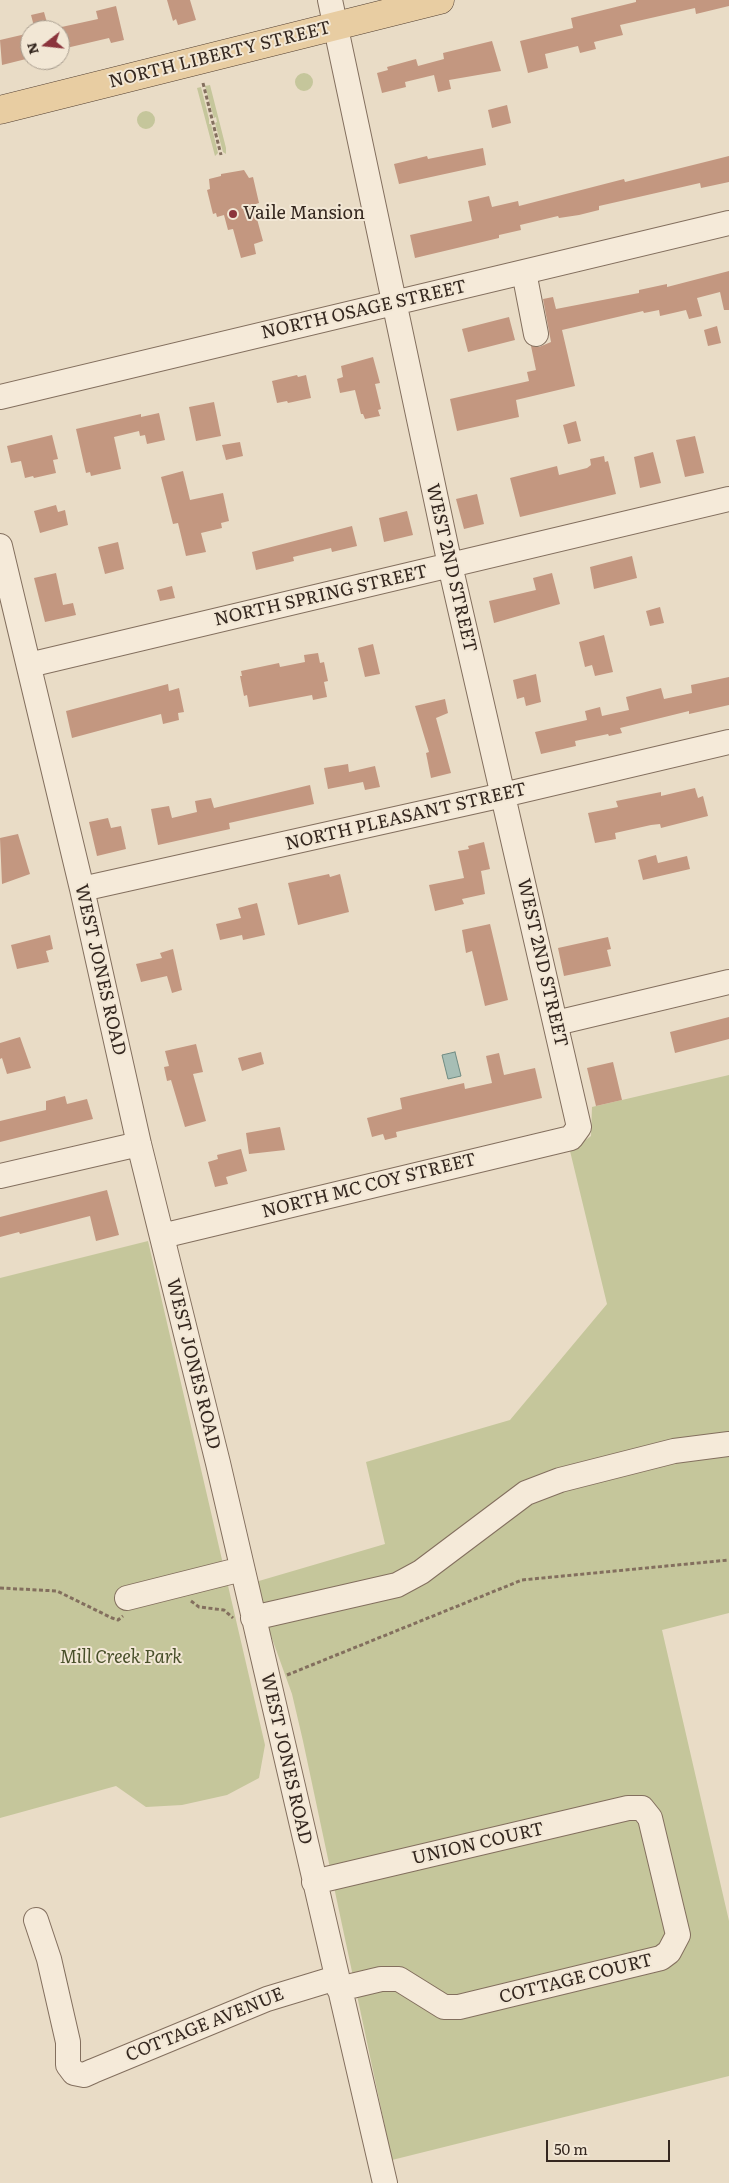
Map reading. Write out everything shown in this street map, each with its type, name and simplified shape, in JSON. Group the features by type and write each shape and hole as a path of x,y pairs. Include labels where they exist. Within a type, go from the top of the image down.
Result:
{"main road":[{"name":"NORTH LIBERTY STREET","path":"0,110 333,13 440,0"}],"street":[{"name":"WEST 2ND STREET","path":"333,13 450,565 577,1116 579,1127 574,1133"},
{"name":"NORTH OSAGE STREET","path":"0,397 729,223"},
{"path":"524,272 536,334"},
{"name":"NORTH SPRING STREET","path":"29,665 729,499"},
{"name":"WEST JONES ROAD","path":"0,546 82,889 139,1144 242,1569 245,1622 268,1683 385,2183"},
{"name":"NORTH PLEASANT STREET","path":"82,889 503,796 729,742"},
{"path":"556,1023 729,982"},
{"name":"NORTH MC COY STREET","path":"162,1236 571,1138 574,1133"},
{"path":"0,1176 139,1144"},
{"path":"245,1622 397,1584 421,1572 526,1493 560,1480 674,1451 729,1444"},
{"path":"127,1598 242,1569"},
{"name":"UNION COURT","path":"314,1882 628,1808 642,1808"},
{"name":"COTTAGE COURT","path":"337,1983 398,1979 444,2007 459,2007 661,1958 670,1952 678,1935 650,1818 642,1808"},
{"name":"COTTAGE AVENUE","path":"36,1920 49,1959 68,2042 68,2065 74,2074 84,2074 93,2071 267,1999 337,1983"}],"path":[{"path":"203,83 221,155"},
{"path":"268,1683 522,1580 729,1560"},
{"path":"187,1583 192,1603 198,1607 224,1610 245,1622"},
{"path":"0,1588 57,1591 118,1620 126,1613 127,1598"}],"green space":[{"path":"304,73 310,76 313,82 310,88 304,91 298,88 295,82 298,76"},
{"path":"210,85 226,154 223,152 215,123 217,122 216,117 214,118 205,86"},
{"path":"201,87 218,153 215,156 197,88"},
{"path":"146,111 152,114 155,120 152,126 146,129 140,126 137,120 140,114"},
{"path":"729,1075 729,1613 662,1630 729,1921 729,2076 392,2160 292,1694 252,1583 385,1544 366,1462 510,1420 607,1304 570,1151 591,1136 592,1107"},
{"name":"Mill Creek Park","path":"148,1241 265,1745 259,1778 227,1795 182,1805 146,1807 116,1786 0,1818 0,1278"}],"shaded area":[{"path":"455,1052 461,1076 448,1079 442,1055"}],"building":[{"path":"167,0 190,0 196,20 178,25 176,19 173,21"},
{"path":"636,0 729,0 729,6 696,14 695,8 620,25 623,35 594,42 596,49 580,53 578,46 545,54 548,68 528,73 520,41 573,28 571,18 636,2"},
{"path":"116,6 124,40 111,43 109,38 70,47 70,25 98,19 96,11"},
{"path":"44,12 46,20 32,20 31,15"},
{"path":"20,35 20,60 2,65 0,40"},
{"path":"492,41 501,71 449,80 451,89 438,92 434,75 405,82 406,87 382,93 377,73 388,70 387,67 416,59 418,66 444,59 443,53"},
{"path":"507,105 511,123 492,128 488,110"},
{"path":"483,148 486,165 399,184 394,164 427,156 428,159"},
{"path":"729,156 729,182 701,188 700,183 599,206 599,210 579,215 559,218 558,216 520,225 521,230 499,235 499,238 415,258 410,235 472,221 468,201 489,196 492,207 518,201 519,206 624,179 625,182"},
{"name":"Vaile Mansion","path":"244,170 249,178 253,177 259,203 256,204 257,208 254,208 263,241 254,244 256,254 241,258 233,229 228,230 224,215 217,217 216,213 213,214 207,190 210,189 209,179 221,176 221,174"},
{"path":"729,271 729,310 724,310 720,292 697,298 702,316 689,319 686,310 660,316 659,310 644,313 643,311 562,330 575,386 516,400 519,417 457,431 450,399 529,381 527,372 536,370 531,346 539,347 551,342 543,299 553,297 556,309 639,293 639,290 667,284 667,287"},
{"path":"509,317 515,340 468,352 462,329"},
{"path":"717,326 721,343 708,346 704,330"},
{"path":"373,357 380,383 375,384 381,409 378,410 380,416 365,419 363,414 361,414 355,390 340,393 337,379 343,377 341,366"},
{"path":"297,375 298,377 306,375 311,398 288,403 287,401 277,403 272,381"},
{"path":"214,402 221,436 196,441 189,407"},
{"path":"159,413 165,440 147,444 145,435 140,436 139,431 114,437 121,469 91,476 90,472 86,473 76,429 141,414 141,417"},
{"path":"576,421 581,441 568,444 563,425"},
{"path":"52,435 58,459 53,460 56,473 25,478 21,461 11,463 7,446"},
{"path":"695,436 704,473 685,477 676,440"},
{"path":"240,442 243,456 226,460 222,445"},
{"path":"653,452 661,483 640,488 634,457"},
{"path":"604,456 605,462 608,461 616,494 520,517 510,478 557,466 559,475 587,468 591,465 590,459"},
{"path":"183,471 190,500 223,493 229,521 221,523 222,528 201,533 206,552 186,556 178,523 173,524 161,477"},
{"path":"477,494 484,524 464,529 456,499"},
{"path":"56,505 58,512 65,510 68,525 40,533 34,511"},
{"path":"407,511 413,535 384,542 379,518"},
{"path":"352,526 357,546 332,552 331,548 293,557 294,561 256,570 252,552"},
{"path":"118,542 124,569 105,574 98,547"},
{"path":"632,556 637,578 594,589 590,567"},
{"path":"56,573 63,605 73,603 76,615 45,622 34,578"},
{"path":"552,573 560,604 494,623 489,601 536,590 533,578"},
{"path":"172,586 175,598 160,601 157,590"},
{"path":"660,607 664,623 650,626 646,611"},
{"path":"604,635 613,672 595,676 592,665 585,667 579,642"},
{"path":"373,644 380,674 365,677 358,648"},
{"path":"318,653 320,663 324,662 328,681 324,682 327,697 313,700 312,695 249,707 247,695 244,696 240,676 242,676 241,671 279,663 280,667 305,662 304,655"},
{"path":"536,674 541,702 526,706 524,697 517,699 513,680"},
{"path":"729,677 729,705 689,714 689,711 620,728 622,733 575,741 576,746 541,754 535,732 587,720 585,711 600,707 602,716 629,710 626,697 661,688 664,699 692,693 691,685"},
{"path":"168,684 169,691 179,688 184,712 178,713 179,720 163,724 161,714 72,738 66,711"},
{"path":"445,699 448,713 436,718 451,773 431,778 426,753 429,752 415,706"},
{"path":"348,764 349,772 375,766 380,787 365,790 363,782 328,789 324,768"},
{"path":"310,785 314,804 229,823 230,829 158,845 151,809 169,806 172,818 197,812 195,801 211,798 214,808"},
{"path":"695,788 698,798 703,796 708,816 661,828 660,824 615,833 616,839 595,843 588,813 618,807 616,801 661,792 661,796"},
{"path":"108,818 111,828 121,826 126,849 97,856 89,822"},
{"path":"18,834 30,874 2,884 0,838"},
{"path":"484,842 490,869 481,871 485,894 462,899 464,904 435,911 429,885 464,878 458,851 469,849 468,846"},
{"path":"656,855 658,863 687,856 690,869 643,880 638,860"},
{"path":"329,874 330,877 340,874 349,912 298,925 288,883"},
{"path":"257,903 265,935 243,940 242,935 220,940 216,924 241,918 238,908"},
{"path":"490,924 508,1000 485,1006 472,951 466,953 462,930"},
{"path":"50,935 53,949 46,951 49,962 17,969 11,945"},
{"path":"608,937 611,949 607,950 611,966 564,976 558,948"},
{"path":"173,949 182,990 172,993 167,976 141,982 136,964 162,958 160,953"},
{"path":"729,1017 729,1039 675,1053 670,1032"},
{"path":"20,1037 31,1068 7,1074 2,1058 0,1059 0,1043"},
{"path":"196,1044 203,1072 193,1074 206,1121 185,1127 171,1080 167,1081 164,1067 169,1066 165,1051"},
{"path":"261,1052 264,1064 242,1071 238,1058"},
{"path":"499,1053 504,1075 535,1068 542,1098 396,1132 397,1137 385,1140 383,1134 372,1137 367,1118 402,1109 400,1098 464,1083 465,1089 492,1083 486,1056"},
{"path":"613,1062 622,1100 596,1106 587,1068"},
{"path":"65,1096 67,1104 87,1099 93,1119 0,1142 0,1121 46,1110 46,1101"},
{"path":"280,1127 285,1150 249,1154 246,1133"},
{"path":"241,1149 247,1171 226,1177 228,1184 215,1187 208,1162 218,1159 217,1155"},
{"path":"107,1190 119,1235 96,1241 90,1216 20,1234 19,1232 0,1237 0,1217"}],"place":[{"name":"Vaile Mansion","path":"233,214"}]}
